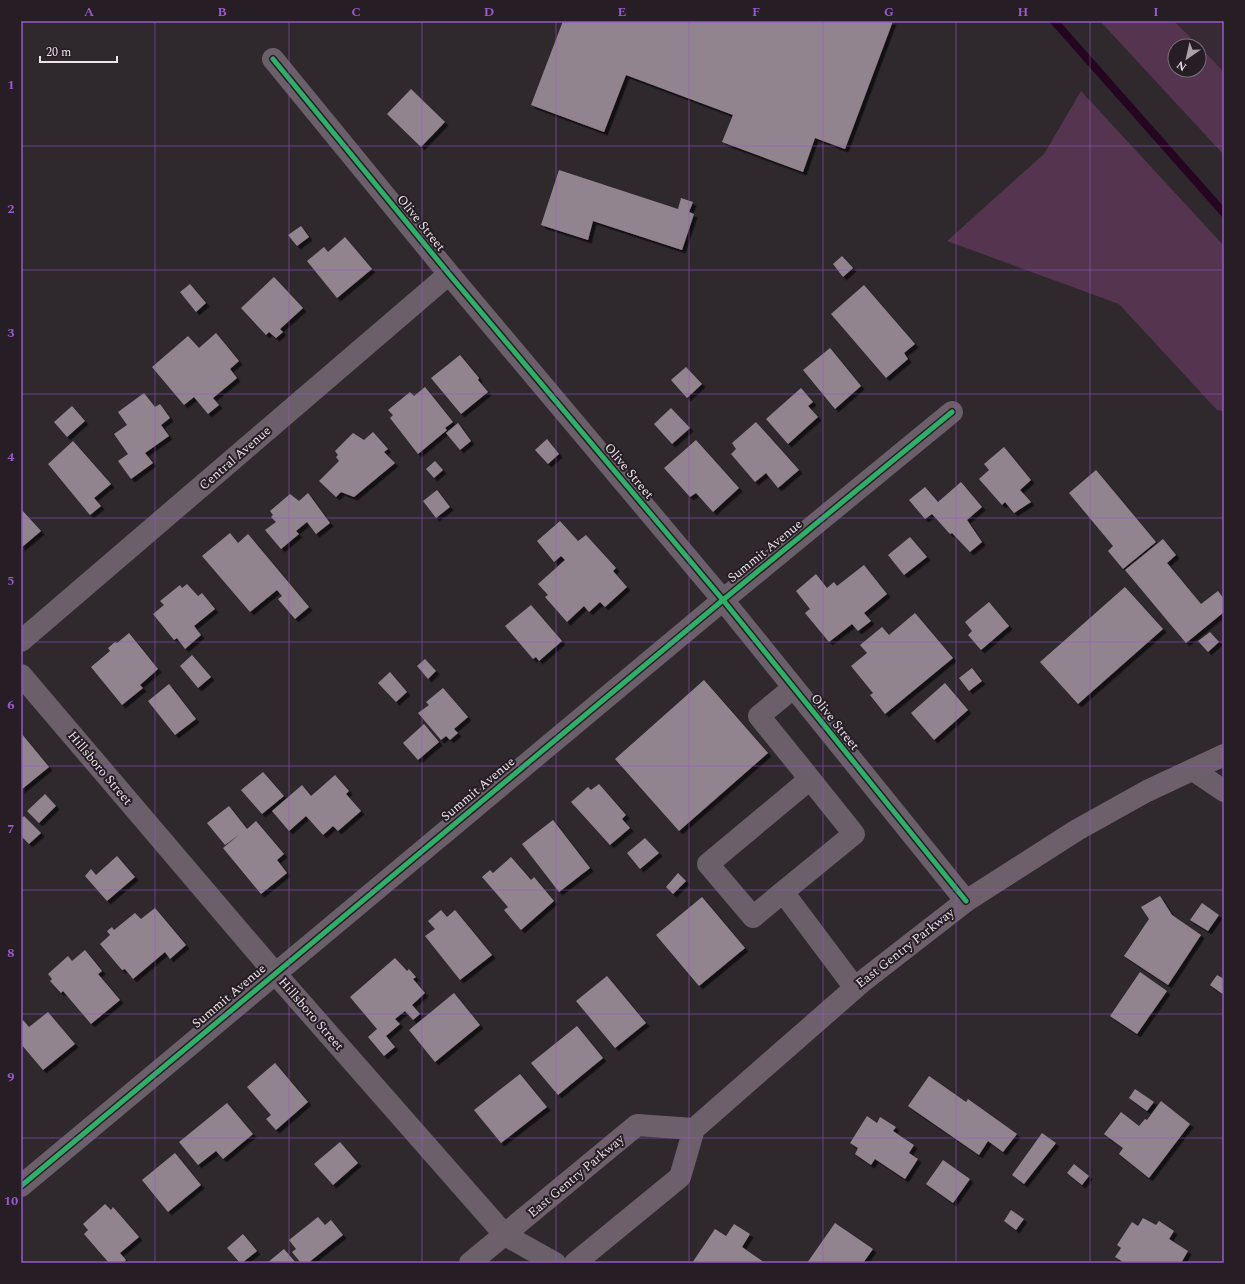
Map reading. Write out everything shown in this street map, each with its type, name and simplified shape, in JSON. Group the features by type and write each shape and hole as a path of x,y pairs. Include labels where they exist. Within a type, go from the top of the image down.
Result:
{"main road":[{"name":"East Gentry Parkway","path":"470,1263 506,1235 637,1125 694,1129 855,988 966,900 1077,830 1147,791 1224,755"},
{"path":"575,1263 680,1177 694,1129"}],"street":[{"name":"Olive Street","path":"273,59 449,274 722,600 966,900"},
{"name":"Central Avenue","path":"21,641 449,274"},
{"name":"Summit Avenue","path":"21,1186 274,972 722,600 952,412"},
{"name":"Hillsboro Street","path":"21,675 274,972 506,1235 555,1263"},
{"path":"793,688 759,716 810,779 854,834 753,917 708,864 810,779"},
{"path":"1193,770 1224,791"},
{"path":"783,892 855,988"}],"shaded area":[{"path":"1100,21 1174,21 1191,38 1167,38 1167,78 1207,78 1207,54 1224,72 1224,155"},
{"path":"1174,21 1224,21 1224,72 1207,54 1207,38 1191,38"},
{"path":"1081,91 1224,246 1224,411 1217,410 1119,304 947,241 1044,154"}],"building":[{"path":"563,21 893,21 845,149 815,138 803,172 722,142 733,115 626,75 604,132 531,105"},
{"path":"411,89 445,122 421,147 387,114"},
{"path":"559,170 678,209 681,198 693,202 689,212 694,214 682,250 593,221 588,240 541,225"},
{"path":"301,226 309,237 297,246 288,235"},
{"path":"345,237 372,269 337,298 307,261 324,247 328,252"},
{"path":"842,256 853,268 843,277 833,264"},
{"path":"274,277 303,308 280,329 283,332 276,338 269,332 266,335 241,308"},
{"path":"190,284 206,303 196,312 180,292"},
{"path":"864,285 915,344 904,353 908,359 886,378 831,314"},
{"path":"216,333 239,361 230,369 237,378 213,398 219,405 208,414 194,397 184,405 152,367 188,336 199,348"},
{"path":"830,348 861,386 835,409 803,370"},
{"path":"460,355 479,378 478,380 488,392 461,414 431,378"},
{"path":"686,367 702,384 687,398 671,380"},
{"path":"425,387 453,422 445,428 447,430 418,454 390,418 393,415 388,410 410,392 414,396"},
{"path":"801,388 813,402 808,406 818,417 788,444 766,419"},
{"path":"144,393 155,407 160,404 170,418 161,425 169,436 145,453 153,463 131,479 118,461 128,454 114,434 127,425 118,412"},
{"path":"72,406 85,421 67,437 54,422"},
{"path":"671,408 690,428 672,444 654,424"},
{"path":"756,422 799,470 778,488 766,473 755,482 731,454 736,449 732,443"},
{"path":"458,423 471,441 460,450 446,433"},
{"path":"373,432 388,449 384,452 395,463 354,497 341,492 336,497 319,481 339,461 336,457 338,455 335,451 353,433 364,440"},
{"path":"547,439 559,454 548,464 535,450"},
{"path":"696,440 739,488 713,512 696,493 690,497 664,468"},
{"path":"73,441 111,484 94,498 101,506 90,515 48,464"},
{"path":"1004,447 1031,480 1020,490 1031,502 1014,513 1005,502 1002,505 979,479 989,470 984,464"},
{"path":"435,461 443,470 434,478 426,469"},
{"path":"1096,470 1156,542 1123,569 1108,551 1113,546 1069,493"},
{"path":"961,482 982,507 967,520 982,542 970,552 952,533 950,534 932,514 925,519 909,500 925,487 938,502"},
{"path":"437,490 450,507 436,518 423,501"},
{"path":"308,493 330,523 316,534 307,522 296,531 299,534 281,549 265,530 276,522 271,517 273,515 270,511 290,494 299,501"},
{"path":"21,509 41,531 21,548"},
{"path":"560,521 578,541 586,535 616,568 613,571 627,587 605,607 600,602 589,612 584,606 567,622 545,597 548,595 538,584 565,560 561,556 554,562 537,541"},
{"path":"230,533 238,543 248,534 309,607 295,619 278,599 282,596 277,590 250,612 202,556"},
{"path":"910,537 927,557 904,575 888,555"},
{"path":"1163,539 1176,555 1167,563 1201,604 1218,591 1224,599 1224,612 1186,643 1125,570"},
{"path":"864,565 887,594 864,613 871,621 858,631 852,624 829,642 805,613 810,609 796,591 816,574 827,588 834,582 837,586"},
{"path":"187,584 198,596 202,593 215,609 194,626 201,635 185,649 177,638 174,640 153,614 164,605 160,601 180,585 182,588"},
{"path":"1125,587 1163,629 1078,704 1040,662"},
{"path":"989,602 1009,626 981,650 968,635 972,631 965,622"},
{"path":"531,605 562,641 539,661 536,657 533,659 505,626"},
{"path":"915,613 953,658 885,714 870,695 873,693 851,666 867,653 860,645 882,627 889,635"},
{"path":"1210,632 1219,642 1208,652 1198,641"},
{"path":"129,633 158,669 140,685 143,688 122,705 91,667 110,651 108,648"},
{"path":"192,655 211,677 198,688 180,666"},
{"path":"425,659 436,671 428,679 417,666"},
{"path":"972,668 982,681 969,691 959,678"},
{"path":"390,672 407,692 396,702 378,683"},
{"path":"704,680 768,753 679,831 615,759"},
{"path":"945,683 968,710 934,740 911,713"},
{"path":"169,684 196,719 175,735 148,701"},
{"path":"443,688 468,717 454,729 458,733 450,740 446,736 441,740 418,713 429,705 426,702"},
{"path":"424,724 439,742 418,760 403,743"},
{"path":"21,733 49,767 21,790"},
{"path":"263,772 284,796 262,814 241,790"},
{"path":"335,775 349,791 346,794 361,811 338,831 333,826 323,835 306,816 289,831 272,811 302,785 311,796"},
{"path":"599,784 626,815 622,819 630,828 610,845 571,802 588,787 591,790"},
{"path":"45,794 56,806 39,823 27,811"},
{"path":"229,806 247,829 256,821 284,854 277,860 287,873 261,894 223,848 240,834 225,845 207,823"},
{"path":"24,816 41,833 29,844 21,836 21,819"},
{"path":"553,820 590,868 559,892 522,844"},
{"path":"645,838 659,853 640,869 627,853"},
{"path":"117,856 135,877 107,901 85,876 91,869 96,875"},
{"path":"511,857 531,880 534,877 554,901 521,930 504,910 508,907 482,877 490,870 493,873"},
{"path":"678,873 686,881 673,894 666,887"},
{"path":"1160,896 1172,915 1201,935 1168,985 1124,956 1149,919 1141,907"},
{"path":"702,897 745,948 699,986 656,935"},
{"path":"1202,903 1219,915 1208,931 1190,920"},
{"path":"155,908 186,945 170,959 165,952 133,979 125,969 122,970 100,944 110,935 107,931 112,927 114,930 135,913 141,919"},
{"path":"441,910 447,917 455,910 492,955 460,980 425,936 435,929 428,921"},
{"path":"85,950 102,971 98,974 120,1000 91,1024 63,991 61,993 50,981 52,979 48,974 68,956 72,961"},
{"path":"395,958 407,971 409,969 416,977 413,979 425,993 412,1005 420,1014 413,1020 405,1011 395,1019 400,1024 386,1036 395,1047 384,1056 368,1037 377,1029 350,997"},
{"path":"1140,972 1167,991 1137,1034 1110,1016"},
{"path":"1217,975 1224,979 1224,995 1210,985"},
{"path":"607,976 646,1023 615,1048 576,1001"},
{"path":"454,993 480,1025 435,1062 409,1030"},
{"path":"48,1012 75,1044 43,1070 21,1044 21,1022 23,1020 29,1027"},
{"path":"577,1026 603,1058 558,1095 531,1063"},
{"path":"275,1063 308,1102 276,1130 266,1119 271,1115 247,1087"},
{"path":"520,1074 547,1107 501,1143 474,1110"},
{"path":"929,1076 966,1102 968,1099 1017,1134 1003,1152 988,1141 979,1155 908,1106"},
{"path":"1135,1089 1154,1102 1147,1111 1129,1098"},
{"path":"1161,1101 1190,1124 1149,1178 1119,1154 1123,1148 1104,1134 1121,1112 1139,1126 1145,1119 1147,1120"},
{"path":"227,1103 253,1134 223,1159 216,1151 198,1165 179,1142"},
{"path":"867,1116 877,1123 880,1117 896,1127 893,1131 914,1145 909,1153 918,1159 905,1179 875,1159 871,1165 855,1154 858,1148 850,1143"},
{"path":"1042,1133 1056,1143 1024,1184 1012,1175"},
{"path":"340,1142 358,1163 333,1185 314,1164"},
{"path":"175,1153 201,1185 168,1212 142,1180"},
{"path":"943,1160 970,1179 953,1203 926,1184"},
{"path":"1074,1164 1089,1176 1082,1185 1067,1173"},
{"path":"105,1204 111,1210 113,1207 139,1237 120,1253 126,1260 123,1263 109,1263 84,1234 88,1230 83,1224"},
{"path":"1011,1210 1024,1219 1016,1230 1004,1221"},
{"path":"318,1217 325,1225 331,1220 343,1235 308,1263 301,1263 292,1252 296,1249 289,1240"},
{"path":"1143,1218 1156,1225 1159,1221 1174,1231 1169,1239 1188,1251 1181,1263 1125,1263 1115,1257 1121,1248 1117,1245 1132,1222 1138,1226"},
{"path":"835,1223 873,1249 863,1263 807,1263"},
{"path":"734,1224 750,1234 742,1247 765,1263 692,1263 715,1229 726,1236"},
{"path":"243,1234 257,1251 240,1263 227,1248"},
{"path":"284,1249 296,1263 267,1263"}],"waterway":[{"path":"1054,21 1224,213"}],"cycle path":[{"path":"273,59 449,274 723,600 966,901"},
{"path":"21,1186 723,600 952,412"}]}
